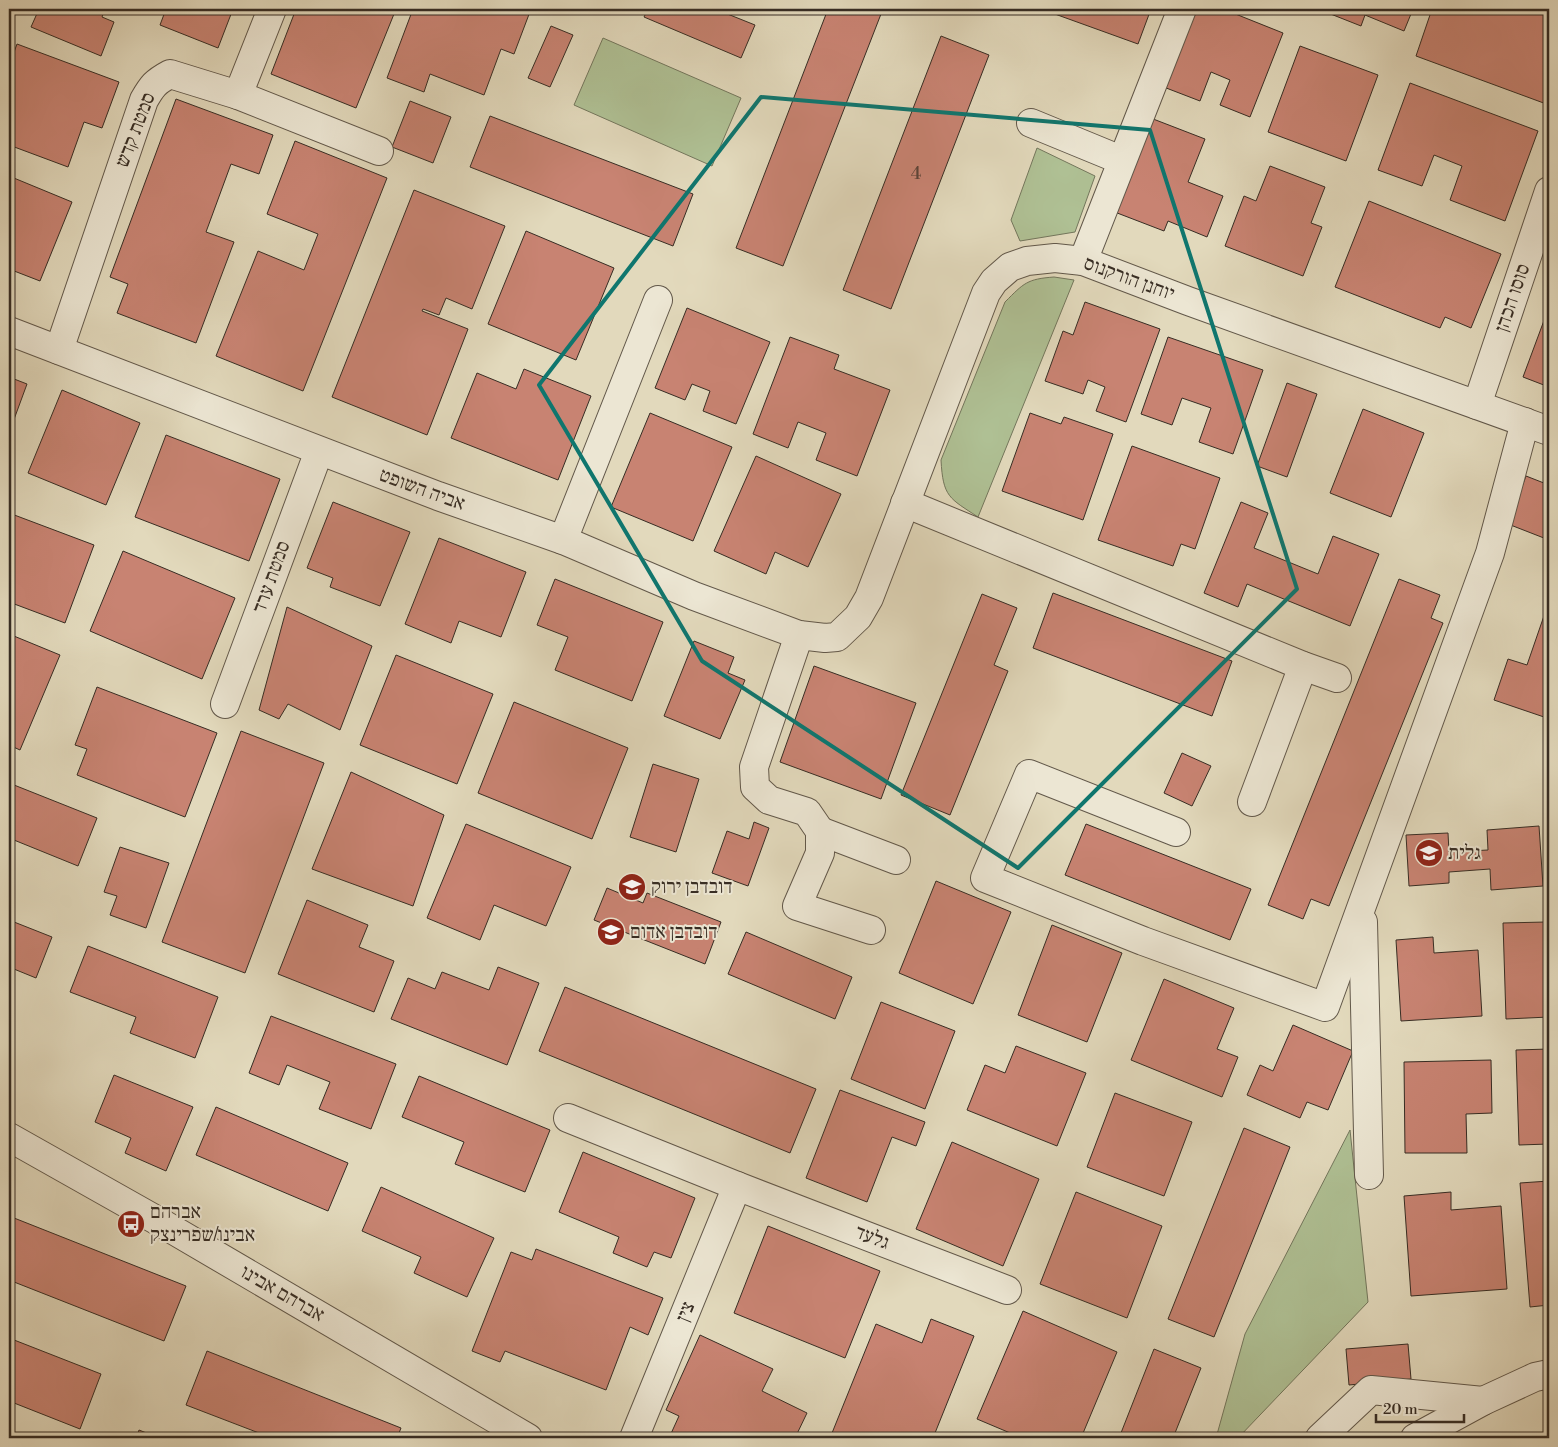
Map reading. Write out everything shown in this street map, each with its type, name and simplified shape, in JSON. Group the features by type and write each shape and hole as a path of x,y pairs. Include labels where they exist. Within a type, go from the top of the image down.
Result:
{"street":[{"path":"238,95 272,9"},
{"path":"1083,261 1121,160 1182,9"},
{"name":"סמטת קדש","path":"59,350 144,100 156,81 170,74 238,95 380,151"},
{"path":"1031,123 1121,160"},
{"name":"סוסו הכהן","path":"1477,405 1549,190"},
{"name":"יוחנן הורקנוס","path":"837,637 858,617 869,598 986,293 994,281 1010,267 1027,262 1056,258 1083,261 1537,426"},
{"path":"563,540 658,300"},
{"name":"אביה השופט","path":"9,331 438,496 563,540 694,596 799,635 825,638 837,637"},
{"path":"1176,832 1029,774 985,878 1143,941 1326,1007 1537,426"},
{"name":"סמטת ערד","path":"225,704 319,451"},
{"path":"905,503 1303,666 1338,678"},
{"path":"799,635 754,767 755,787 769,800 808,812 820,831 820,853 797,906 871,930"},
{"path":"1252,802 1303,666"},
{"path":"820,831 896,860"},
{"path":"1362,906 1369,1175"},
{"name":"גלעד","path":"568,1118 737,1186 1007,1290"},
{"name":"אברהם אבינו","path":"9,1137 158,1221 528,1438"},
{"name":"צין","path":"634,1438 737,1186"},
{"path":"1415,1438 1483,1401 1535,1377 1549,1374"},
{"path":"1320,1438 1371,1390 1483,1401"}],"highlighted area":[{"path":"761,97 1150,130 1297,589 1018,868 702,661 539,385"}],"green space":[{"path":"603,38 741,98 712,166 574,105"},
{"path":"1037,148 1095,176 1075,232 1020,241 1011,220"},
{"path":"1054,277 1074,280 978,517 949,495 944,482 941,460 1005,302 1026,283"},
{"path":"1350,1130 1368,1302 1238,1438 1216,1438 1245,1334"}],"building":[{"path":"39,9 105,9 102,17 114,22 101,56 31,27"},
{"path":"166,9 233,9 218,48 160,25"},
{"path":"296,9 396,9 356,108 271,74"},
{"path":"413,9 531,9 514,54 501,49 484,95 430,74 424,92 387,78"},
{"path":"648,9 715,9 755,25 741,58 644,17"},
{"path":"828,9 867,9 881,14 783,266 736,248"},
{"path":"1041,9 1151,9 1138,44"},
{"path":"1192,9 1223,9 1283,33 1250,117 1220,105 1230,80 1211,72 1200,101 1161,86"},
{"path":"1318,9 1413,9 1404,31 1365,15 1361,26"},
{"path":"1432,9 1549,9 1549,105 1416,56"},
{"path":"551,26 573,35 550,87 528,78"},
{"path":"941,36 989,55 891,309 843,290"},
{"path":"17,44 119,82 102,128 84,122 68,167 9,145 9,66"},
{"path":"1300,46 1378,75 1346,161 1268,132"},
{"path":"1410,83 1538,131 1505,221 1450,200 1462,166 1434,155 1422,186 1378,170"},
{"path":"176,99 273,135 259,174 231,164 206,232 234,242 196,343 117,313 128,284 110,277"},
{"path":"410,101 451,117 433,163 392,147"},
{"path":"490,116 693,194 673,246 470,167"},
{"path":"1148,117 1205,139 1188,182 1223,196 1207,237 1168,221 1164,231 1112,211"},
{"path":"295,141 387,178 303,391 216,356 258,251 304,270 318,234 267,214"},
{"path":"1270,166 1325,187 1311,223 1322,227 1303,276 1225,246 1244,196 1256,201"},
{"path":"9,176 72,202 40,281 9,269"},
{"path":"414,190 505,226 472,309 446,298 439,315 423,309 422,311 468,329 427,435 332,397"},
{"path":"1369,201 1501,254 1471,328 1445,317 1440,328 1335,287"},
{"path":"526,231 614,268 576,360 488,324"},
{"path":"1085,302 1160,329 1126,422 1096,411 1105,387 1088,380 1083,394 1045,381 1063,331 1073,335"},
{"path":"1549,307 1549,387 1523,377"},
{"path":"687,308 770,342 736,424 703,411 710,391 692,384 685,400 655,388"},
{"path":"790,337 839,355 834,369 890,390 857,476 816,460 826,433 798,422 788,448 753,434"},
{"path":"1168,337 1263,370 1233,454 1199,442 1211,408 1182,398 1172,425 1141,414"},
{"path":"524,369 591,396 558,480 451,438 477,373 516,389"},
{"path":"9,377 27,384 9,433"},
{"path":"1287,383 1317,394 1287,477 1257,466"},
{"path":"62,390 140,423 106,505 28,473"},
{"path":"1363,409 1424,433 1391,517 1330,493"},
{"path":"650,413 732,447 693,541 611,507"},
{"path":"1030,413 1061,424 1064,417 1113,434 1083,520 1002,491"},
{"path":"166,435 280,479 249,561 135,517"},
{"path":"1132,446 1220,478 1195,549 1181,544 1173,566 1098,540"},
{"path":"756,456 841,494 808,567 775,552 766,574 714,551"},
{"path":"1526,476 1549,485 1549,540 1508,524"},
{"path":"333,502 410,532 380,606 330,587 333,578 307,568"},
{"path":"1241,502 1268,513 1254,548 1318,574 1333,536 1379,554 1350,626 1247,584 1238,607 1204,593"},
{"path":"9,513 94,545 65,623 9,602"},
{"path":"439,538 526,572 501,637 459,621 451,643 405,624"},
{"path":"123,551 235,598 202,679 90,631"},
{"path":"555,579 663,622 632,701 555,670 568,637 537,625"},
{"path":"1399,579 1440,595 1431,618 1443,623 1329,906 1311,899 1303,919 1268,905"},
{"path":"1053,593 1232,661 1212,716 1033,648"},
{"path":"982,594 1017,608 994,665 1008,671 950,815 901,795"},
{"path":"287,607 372,646 340,730 288,704 279,719 259,710"},
{"path":"1546,610 1549,611 1549,702 1544,717 1494,700 1508,659 1527,665"},
{"path":"9,634 60,655 20,750 9,745"},
{"path":"694,641 734,657 728,673 745,680 720,739 664,716"},
{"path":"396,655 493,694 457,784 360,745"},
{"path":"814,666 916,703 881,799 780,762"},
{"path":"97,687 217,733 185,817 77,775 87,749 75,745"},
{"path":"514,702 628,748 592,839 478,793"},
{"path":"241,731 324,763 245,973 162,942"},
{"path":"1182,753 1211,766 1192,806 1164,793"},
{"path":"653,764 699,779 676,852 630,837"},
{"path":"351,772 444,815 413,906 312,869"},
{"path":"9,783 97,818 78,866 9,838"},
{"path":"754,822 769,828 748,886 712,873 727,831 749,839"},
{"path":"466,824 571,867 546,926 494,905 480,940 427,918"},
{"path":"1086,824 1251,889 1230,940 1065,875"},
{"path":"1539,826 1543,886 1491,890 1490,869 1449,872 1449,883 1409,886 1406,835 1448,833 1449,852 1488,850 1487,830"},
{"path":"120,847 169,863 146,928 110,915 117,896 104,892"},
{"path":"936,881 1011,912 973,1004 899,973"},
{"path":"607,888 643,903 647,893 721,922 705,964 594,920"},
{"path":"307,900 368,925 359,947 394,961 374,1012 278,974"},
{"path":"9,920 52,937 36,978 9,967"},
{"path":"1546,922 1547,961 1549,961 1549,1017 1506,1019 1503,923"},
{"path":"1052,925 1122,953 1087,1042 1018,1015"},
{"path":"746,932 852,977 835,1019 728,974"},
{"path":"1433,937 1434,953 1478,950 1482,1016 1401,1021 1396,940"},
{"path":"88,946 218,997 195,1058 130,1033 136,1017 70,992"},
{"path":"498,967 539,983 507,1065 391,1019 408,978 435,989 442,972 489,990"},
{"path":"1164,979 1234,1008 1217,1049 1238,1057 1222,1097 1131,1060"},
{"path":"565,987 816,1089 790,1153 539,1051"},
{"path":"881,1002 955,1031 925,1109 851,1079"},
{"path":"271,1016 396,1064 371,1129 319,1109 330,1082 287,1065 279,1085 249,1073"},
{"path":"1293,1025 1353,1051 1328,1110 1307,1102 1300,1118 1247,1095 1260,1065 1273,1071"},
{"path":"1016,1046 1086,1073 1057,1146 967,1110 985,1065 1005,1073"},
{"path":"1549,1049 1549,1144 1519,1145 1516,1050"},
{"path":"1491,1060 1492,1113 1466,1114 1467,1153 1405,1153 1404,1062"},
{"path":"114,1075 193,1107 166,1171 125,1153 131,1138 95,1122"},
{"path":"419,1076 550,1130 525,1192 455,1164 464,1142 402,1117"},
{"path":"840,1090 925,1122 916,1146 892,1137 867,1202 806,1178"},
{"path":"1115,1093 1192,1122 1164,1196 1087,1167"},
{"path":"216,1107 348,1163 328,1211 196,1155"},
{"path":"1244,1128 1290,1147 1214,1337 1168,1319"},
{"path":"952,1142 1039,1179 1003,1266 916,1229"},
{"path":"583,1152 695,1198 671,1258 654,1252 647,1267 613,1253 619,1237 559,1212"},
{"path":"1549,1181 1549,1305 1530,1307 1520,1183"},
{"path":"381,1187 494,1238 467,1297 414,1273 421,1257 362,1231"},
{"path":"1076,1192 1162,1226 1127,1318 1040,1284"},
{"path":"1451,1192 1451,1210 1501,1206 1507,1289 1411,1296 1404,1196"},
{"path":"9,1216 186,1286 164,1341 9,1280"},
{"path":"768,1226 880,1271 845,1358 734,1313"},
{"path":"536,1249 663,1298 648,1335 630,1327 606,1390 505,1351 500,1362 472,1351 511,1252 532,1260"},
{"path":"1023,1311 1117,1352 1081,1438 1022,1438 977,1419"},
{"path":"931,1319 974,1336 933,1438 830,1438 876,1324 922,1343"},
{"path":"700,1335 773,1369 762,1391 807,1413 795,1438 669,1438 679,1416 666,1410"},
{"path":"9,1338 101,1374 80,1429 9,1401"},
{"path":"1408,1344 1411,1379 1349,1385 1346,1349"},
{"path":"1154,1349 1201,1368 1173,1438 1119,1438"},
{"path":"207,1351 401,1428 397,1438 272,1438 186,1405"},
{"path":"139,1430 159,1438 136,1438"}],"place":[{"name":"גלית","path":"1429,853"},
{"name":"דובדבן ירוק","path":"632,887"},
{"name":"דובדבן אדום","path":"611,932"},
{"name":"אברהם אבינו/שפרינצק","path":"131,1224"}]}
